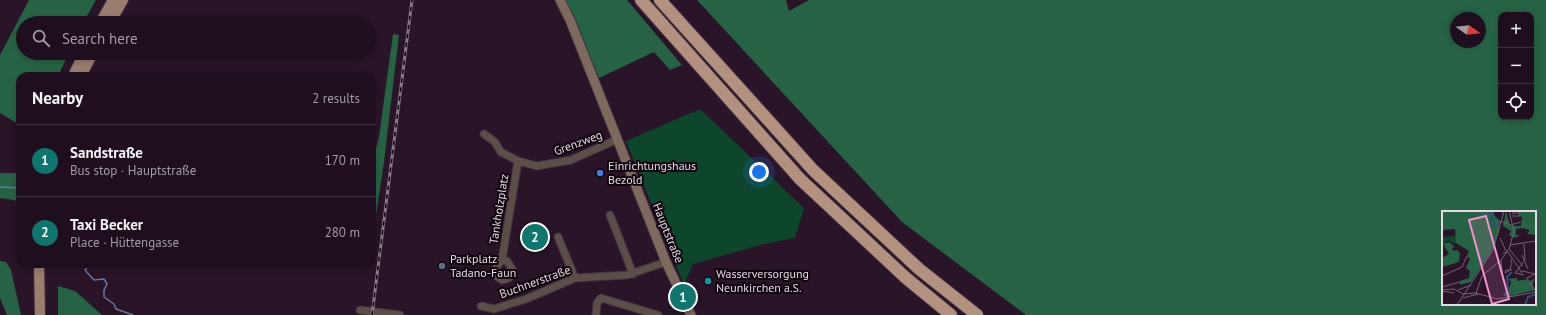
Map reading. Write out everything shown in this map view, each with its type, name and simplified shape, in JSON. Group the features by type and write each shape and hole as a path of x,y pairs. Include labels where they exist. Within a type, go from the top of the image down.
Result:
{"highway":[{"path":"641,0 800,179 906,278 951,315"},
{"path":"660,0 813,170 918,269 976,315"}],"main road":[{"path":"104,16 113,0"},
{"path":"114,16 123,0"},
{"name":"Hauptstraße","path":"560,0 570,20 666,262 691,315"},
{"path":"75,72 81,60"},
{"path":"83,72 89,60"},
{"path":"39,268 40,315"}],"street":[{"name":"Grenzweg","path":"484,134 494,141 501,152 518,161 537,166 558,164 595,151 618,139"},
{"name":"Tankholzplatz","path":"502,260 518,161"},
{"path":"610,215 633,274"},
{"path":"558,237 575,278"},
{"name":"Buchnerstraße","path":"481,306 494,309 507,306 575,278 633,274 666,262"},
{"path":"596,315 597,302 601,298 658,315"},
{"path":"360,310 400,315"}],"green space":[{"path":"29,0 96,0 87,16 21,16"},
{"path":"564,0 627,0 682,65 670,70 654,52 599,78"},
{"path":"697,0 786,0 789,11 809,0 1546,0 1546,315 1026,315 902,222"},
{"path":"16,25 16,60 66,60 60,72 16,72 16,123 0,113 0,55"},
{"path":"393,34 399,35 376,215 376,148 379,137"},
{"path":"700,109 804,208 795,238 764,244 693,264 684,285 626,141"},
{"path":"0,173 16,173 16,200 0,198"},
{"path":"0,261 6,262 11,270 21,315 7,315 0,298"},
{"path":"58,286 75,291 102,315 58,315"}],"waterway":[{"path":"0,187 16,188"},
{"path":"87,268 85,270 94,280 104,279 107,284 104,290 104,297 114,304 116,309 133,315"}],"railway":[{"path":"372,315 412,0"}],"place":[{"name":"Einrichtungshaus Bezold","path":"600,173"},
{"name":"Taxi Becker","path":"535,237"},
{"name":"Parkplatz Tadano-Faun","path":"442,266"},
{"name":"Wasserversorgung Neunkirchen a.S.","path":"708,281"},
{"name":"Sandstraße","path":"683,297"}]}
